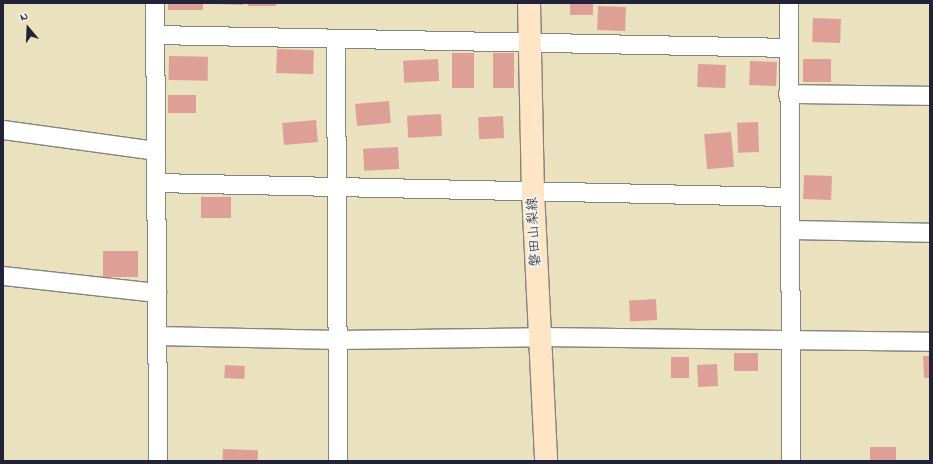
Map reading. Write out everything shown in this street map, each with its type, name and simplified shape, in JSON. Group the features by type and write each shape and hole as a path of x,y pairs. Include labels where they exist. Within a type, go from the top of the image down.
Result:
{"main road":[{"name":"磐田山梨線","path":"529,3 533,192 546,461"}],"street":[{"path":"152,3 155,3 156,35 158,461"},
{"path":"789,3 788,94 791,461"},
{"path":"156,35 789,48"},
{"path":"336,39 338,461"},
{"path":"788,94 930,96"},
{"path":"3,130 156,151"},
{"path":"156,183 337,188 789,196"},
{"path":"790,230 930,233"},
{"path":"3,276 157,293"},
{"path":"157,336 338,340 541,337 930,342"}],"building":[{"path":"168,3 203,3 203,10 168,10"},
{"path":"243,3 243,5 214,4"},
{"path":"248,3 276,3 276,6 248,6"},
{"path":"570,3 593,3 593,15 570,15"},
{"path":"598,6 626,7 625,31 597,30"},
{"path":"813,18 841,19 840,43 812,42"},
{"path":"277,49 314,50 313,74 276,73"},
{"path":"452,53 474,53 474,88 452,88"},
{"path":"493,53 514,53 514,88 493,88"},
{"path":"169,56 208,57 208,81 169,80"},
{"path":"438,59 439,81 404,83 403,61"},
{"path":"803,59 831,59 831,82 803,82"},
{"path":"750,61 777,62 776,86 749,85"},
{"path":"698,64 726,65 725,88 697,87"},
{"path":"168,95 196,95 196,113 168,113"},
{"path":"389,101 391,123 357,126 355,104"},
{"path":"441,114 442,136 408,138 407,116"},
{"path":"503,116 504,138 479,139 478,117"},
{"path":"316,120 318,142 284,145 282,123"},
{"path":"758,122 759,152 738,153 737,123"},
{"path":"731,132 734,167 707,169 704,134"},
{"path":"398,147 399,169 364,171 363,149"},
{"path":"804,175 832,176 831,200 803,199"},
{"path":"201,197 231,197 231,218 201,218"},
{"path":"103,251 138,251 138,277 103,277"},
{"path":"656,299 657,320 630,321 629,300"},
{"path":"734,353 758,353 758,371 734,371"},
{"path":"923,356 930,356 930,378 924,378"},
{"path":"671,357 689,357 689,378 671,378"},
{"path":"717,364 718,386 698,387 697,365"},
{"path":"225,365 245,366 244,379 224,378"},
{"path":"870,447 896,447 896,461 870,461"},
{"path":"223,449 258,450 258,461 223,461"}]}
